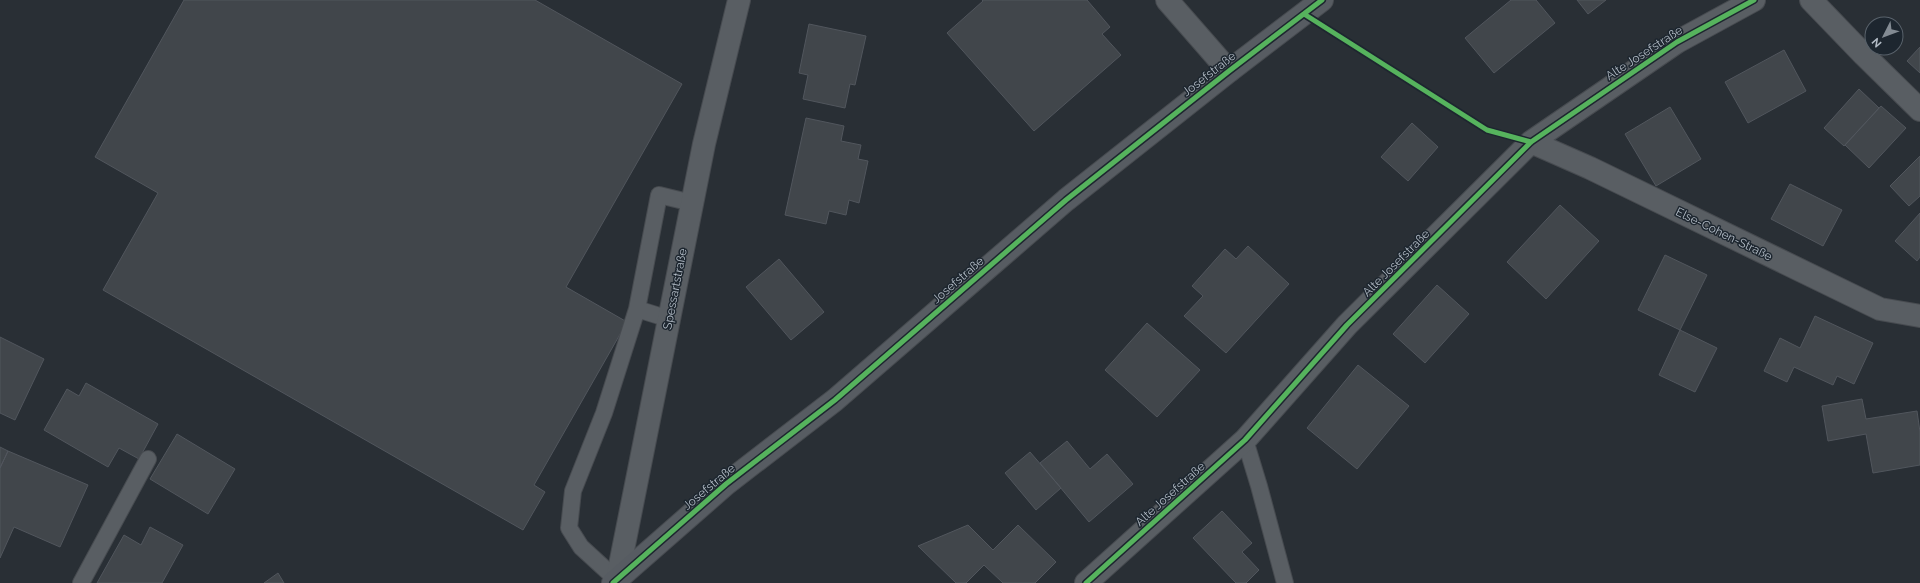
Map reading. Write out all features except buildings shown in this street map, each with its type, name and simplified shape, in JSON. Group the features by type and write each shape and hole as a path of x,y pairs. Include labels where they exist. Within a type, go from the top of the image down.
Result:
{"street":[{"name":"Spessartstraße","path":"615,581 704,144 739,0"},
{"path":"1167,0 1228,71"},
{"name":"Josefstraße","path":"615,581 726,484 834,400 1066,200 1228,71 1322,0"},
{"name":"Alte Josefstraße","path":"1086,583 1245,440 1347,325 1531,142 1677,42 1754,0"},
{"path":"1811,0 1920,110"},
{"name":"Else-Cohen-Straße","path":"1531,142 1590,168 1880,309 1920,316"}],"lane":[{"path":"615,581 581,548 569,528 573,492 604,413 637,309 659,195 692,203"},
{"path":"637,309 668,319"},
{"path":"1245,440 1285,583"},
{"path":"81,583 148,459"}],"cycle path":[{"path":"613,583 726,484 835,400 1066,200 1229,71 1322,0"},
{"path":"1086,583 1245,440 1347,325 1531,142 1677,42 1754,0"},
{"path":"1304,14 1487,130 1531,142"}]}
